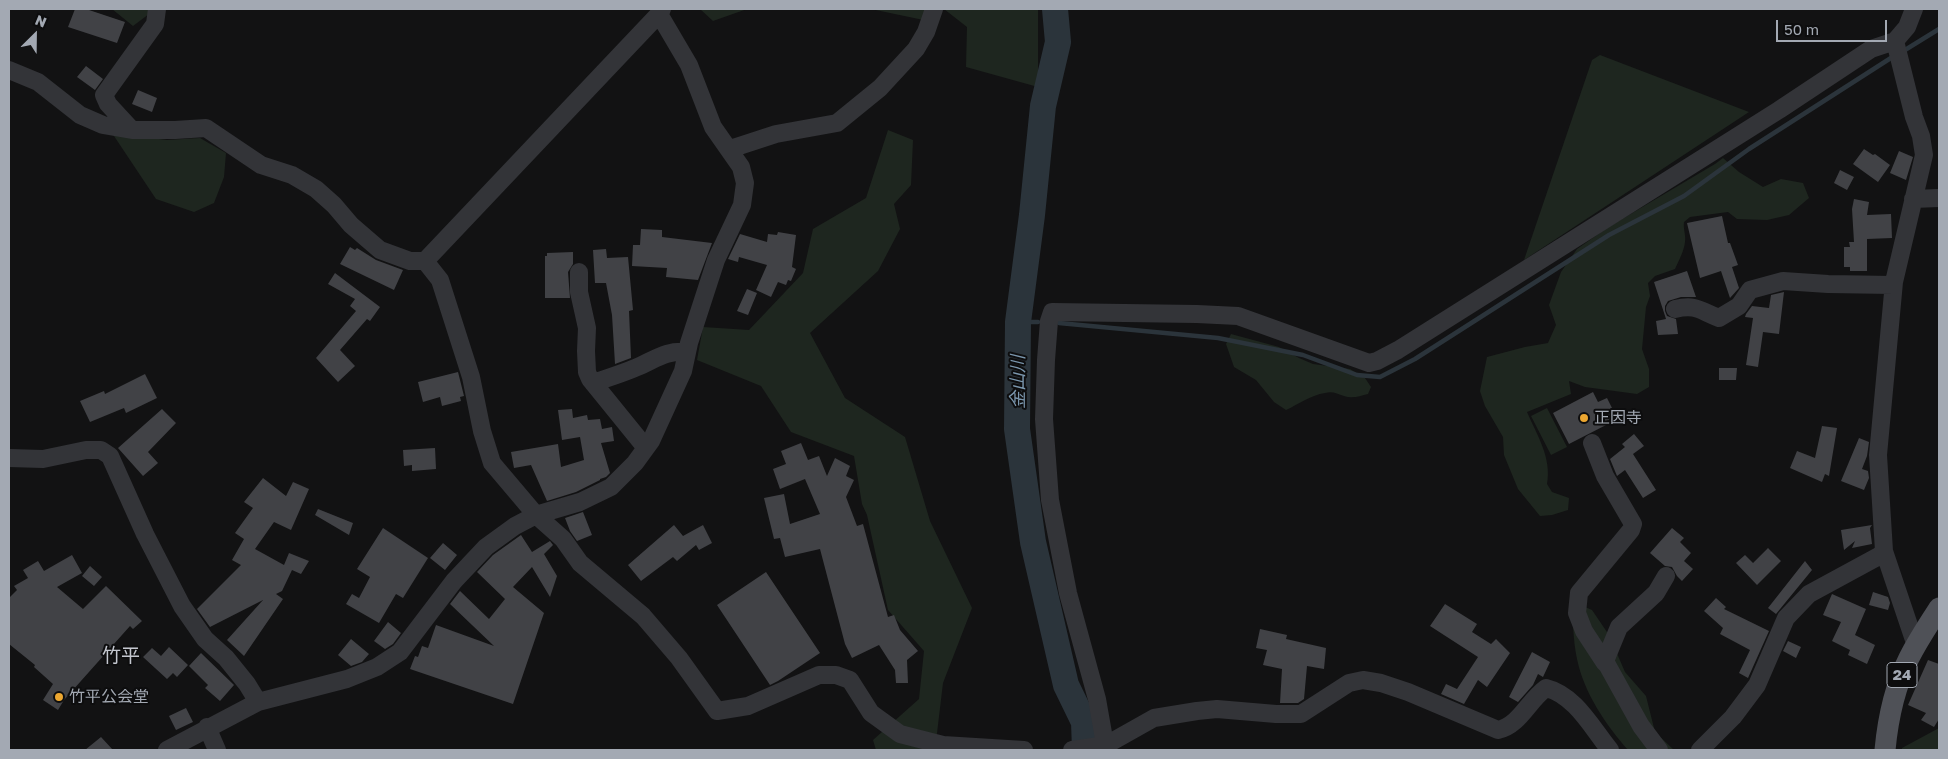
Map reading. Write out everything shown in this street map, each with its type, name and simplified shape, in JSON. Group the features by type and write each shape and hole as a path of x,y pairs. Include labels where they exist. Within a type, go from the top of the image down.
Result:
{"main road":[{"name":"24","path":"1885,750 1887,729 1896,692 1910,657 1939,608"}],"street":[{"path":"132,130 108,104 104,96 155,24 157,9"},
{"path":"730,149 776,134 838,123 880,88 916,49 926,32 934,9"},
{"path":"1104,748 1097,699 1068,593 1050,500 1044,419 1046,360 1049,322 1052,312 1238,316 1369,363 1377,361 1431,330 1780,110 1871,50 1894,41 1907,27 1914,9"},
{"path":"9,70 38,82 80,116 103,125 132,130 206,128 261,165 292,175 316,189 334,205 351,225 380,250 410,261 426,261 661,11 689,65 713,127 741,167 745,183 742,205 716,260 687,352 683,371 651,441 635,463 611,487 580,502 536,515 515,526 486,547 454,581 400,652 377,667 347,679 258,702 207,727 167,750"},
{"path":"1894,41 1914,117 1922,136 1924,155 1893,285 1878,455 1884,551 1916,646"},
{"path":"1913,199 1939,198"},
{"path":"426,261 440,280 471,377 482,431 492,463 536,515 563,539 580,563 643,616 679,658 717,711 748,706 819,675 836,674 850,680 871,713 900,734 943,745 1024,750"},
{"path":"579,272 579,292 587,328 587,372 593,383 646,448"},
{"path":"1675,310 1687,307 1700,308 1707,314 1719,318 1739,306 1750,290 1783,281 1893,285"},
{"path":"593,383 636,368 657,356 674,351 687,352"},
{"path":"1592,443 1605,476 1633,524 1631,530 1579,593 1576,613 1584,631 1605,663 1641,726 1659,750"},
{"path":"9,458 43,459 86,450 101,450 110,456 182,606 206,639 232,664 258,702"},
{"path":"1700,750 1733,717 1757,685 1786,618 1809,594 1879,556 1884,551"},
{"path":"1605,663 1619,627 1656,594 1666,576"},
{"path":"1072,750 1104,748 1154,718 1188,712 1217,709 1301,714 1349,683 1363,680 1381,683 1408,692 1498,730 1514,724 1539,693 1546,688 1556,690 1567,697 1610,750"},
{"path":"207,727 217,750"}],"shaded area":[{"path":"112,9 152,9 153,11 133,26"},
{"path":"700,9 747,9 713,21"},
{"path":"871,9 941,9 933,22"},
{"path":"944,9 1038,9 1038,87 966,67 967,27"},
{"path":"1600,55 1749,112 1524,260 1592,60"},
{"path":"888,130 913,140 911,185 894,204 900,229 878,271 810,333 845,398 905,437 930,521 972,608 943,683 935,750 876,750 873,740 919,699 924,651 888,610 867,515 862,504 854,456 791,432 761,386 697,360 703,327 749,330 803,273 813,229 866,198"},
{"path":"112,133 167,140 200,138 226,153 224,177 214,203 194,212 156,199"},
{"path":"1723,158 1739,172 1763,187 1781,179 1803,183 1809,198 1789,215 1767,220 1737,219 1728,212 1690,217 1684,222 1684,245 1675,269 1655,276 1648,283 1650,296 1646,307 1642,349 1649,369 1649,387 1637,394 1585,387 1569,381 1571,394 1527,412 1546,456 1547,484 1552,492 1569,498 1568,510 1552,515 1540,516 1518,489 1504,455 1503,437 1485,406 1480,391 1487,357 1548,343 1556,325 1549,305 1561,272 1577,249 1607,228"},
{"path":"1231,334 1279,347 1313,364 1350,369 1365,378 1371,387 1368,394 1356,397 1347,397 1330,392 1320,394 1286,410 1274,402 1256,380 1234,367 1226,344"},
{"path":"1547,408 1567,447 1551,455 1531,416"},
{"path":"1572,601 1592,610 1609,635 1625,672 1646,696 1655,732 1674,750 1628,750 1604,719 1590,696 1580,672 1573,630"},
{"path":"1939,728 1939,750 1902,750 1902,748"}],"building":[{"path":"75,9 86,9 125,22 117,43 68,27"},
{"path":"86,66 103,79 95,90 77,77"},
{"path":"138,90 157,98 152,112 132,104"},
{"path":"1864,149 1873,155 1875,154 1890,165 1878,182 1853,164"},
{"path":"1899,151 1913,157 1906,180 1890,173"},
{"path":"1840,170 1854,177 1847,190 1834,183"},
{"path":"1854,199 1869,202 1867,215 1891,214 1892,238 1867,239 1867,271 1850,271 1850,267 1844,267 1844,247 1850,247 1849,242 1854,242 1852,209"},
{"path":"1722,216 1728,243 1730,243 1738,265 1732,267 1739,288 1730,298 1721,271 1700,278 1687,223"},
{"path":"641,229 662,230 662,237 712,243 698,280 666,277 667,268 632,266 633,245 640,245"},
{"path":"778,232 796,235 792,267 796,269 791,281 788,280 786,285 778,282 771,297 756,290 767,265 739,257 738,262 728,259 740,234 767,242 768,234 777,235"},
{"path":"350,247 355,250 357,248 376,260 403,270 394,290 340,264"},
{"path":"606,249 607,258 628,257 633,310 629,311 631,358 615,364 612,315 606,283 595,283 593,250"},
{"path":"573,252 573,264 568,272 570,298 545,298 545,256 547,256 547,253"},
{"path":"1687,271 1696,297 1681,297 1668,301 1665,311 1667,316 1676,319 1678,334 1658,335 1656,321 1666,319 1654,282"},
{"path":"335,273 380,307 370,321 367,319 340,350 355,366 338,382 316,358 356,311 350,306 355,299 328,284"},
{"path":"747,289 757,293 748,315 737,311"},
{"path":"1784,292 1779,334 1763,332 1758,367 1746,365 1753,318 1745,317 1746,314 1752,306 1769,308 1771,295"},
{"path":"1719,368 1737,368 1736,380 1719,380"},
{"path":"458,372 464,396 460,397 461,401 442,406 440,397 423,402 418,382"},
{"path":"145,374 157,398 126,413 124,408 90,422 80,401 104,391 105,394"},
{"name":"正因寺","path":"1593,392 1598,402 1607,398 1616,416 1606,421 1608,424 1569,444 1553,413"},
{"path":"162,409 176,423 148,452 158,463 143,476 118,448"},
{"path":"572,409 573,418 587,415 588,420 600,419 602,429 612,427 614,441 601,443 610,473 606,477 576,492 547,501 531,465 514,468 511,452 558,444 561,467 584,460 580,437 562,440 558,410"},
{"path":"1822,426 1837,428 1829,476 1825,474 1822,482 1790,468 1797,451 1815,458"},
{"path":"1634,434 1644,446 1633,454 1656,490 1643,498 1625,470 1617,476 1610,459 1625,447 1622,444"},
{"path":"1859,438 1869,442 1867,456 1862,469 1868,471 1869,478 1864,490 1841,481"},
{"path":"801,443 808,460 819,456 827,476 835,458 850,466 846,476 854,480 846,497 857,526 863,524 888,617 894,615 900,630 918,651 907,660 908,683 896,683 895,670 879,645 852,658 845,644 820,549 785,557 780,538 774,539 764,498 784,494 790,524 820,514 805,479 780,489 773,469 786,464 781,451"},
{"path":"435,448 436,469 412,471 412,465 404,466 403,450"},
{"path":"263,478 286,496 293,482 309,489 291,530 274,522 255,549 284,565 289,553 309,561 301,574 292,570 282,591 276,594 283,599 244,656 227,640 263,600 210,627 197,609 241,565 232,560 244,539 235,533 253,508 244,502"},
{"path":"318,509 353,523 349,535 315,515"},
{"path":"583,512 592,535 577,541 570,531 565,518"},
{"path":"674,525 683,536 703,525 712,543 699,550 696,545 677,561 673,557 641,581 628,565"},
{"path":"1872,525 1870,528 1872,544 1852,548 1855,541 1844,550 1841,530"},
{"path":"383,528 428,558 403,598 396,594 379,623 346,604 352,594 359,598 370,577 357,569"},
{"path":"1672,528 1684,538 1680,542 1691,553 1684,561 1693,569 1682,581 1672,567 1665,566 1650,553"},
{"path":"521,535 532,552 550,541 553,545 544,554 557,576 550,597 532,567 513,587 544,613 513,704 410,669 415,656 418,657 422,646 428,648 436,625 494,646 450,604 460,591 489,619 505,599 477,572 493,555"},
{"path":"443,543 457,555 445,570 430,558"},
{"path":"1768,548 1781,561 1757,585 1736,563 1745,555 1753,563"},
{"path":"72,555 82,573 57,587 83,609 106,586 142,621 133,629 130,626 64,700 58,710 43,700 53,684 34,667 35,665 9,644 9,598 17,590 14,586 28,578 23,570 38,561 44,571"},
{"path":"1805,561 1812,570 1776,614 1768,608"},
{"path":"90,566 102,577 94,586 82,576"},
{"path":"766,572 820,653 770,685 717,605"},
{"path":"1873,592 1888,597 1890,603 1888,610 1869,605"},
{"path":"1832,594 1866,609 1855,635 1875,645 1867,664 1848,655 1850,650 1832,641 1841,622 1823,615"},
{"path":"1716,598 1726,607 1724,609 1769,631 1748,678 1739,673 1750,650 1720,634 1723,628 1704,611"},
{"path":"1445,604 1477,624 1472,632 1491,644 1496,639 1510,653 1487,687 1478,680 1464,704 1441,694 1446,684 1457,689 1478,657 1430,626"},
{"path":"388,622 401,633 393,644 385,649 374,641"},
{"path":"1260,629 1287,635 1286,639 1326,648 1324,669 1307,666 1304,699 1298,703 1280,703 1282,669 1263,665 1267,650 1256,648"},
{"path":"351,639 369,654 362,662 351,666 338,655"},
{"path":"1788,641 1801,647 1796,658 1783,651"},
{"path":"169,647 188,665 177,677 173,673 167,679 143,657 152,648 161,656"},
{"path":"1532,652 1550,662 1543,677 1538,674 1533,685 1518,702 1509,697"},
{"path":"201,653 234,685 220,701 205,688 208,685 189,666"},
{"path":"1928,660 1939,664 1939,719 1934,727 1921,720 1926,713 1908,705"},
{"path":"186,708 193,722 176,730 169,716"},
{"path":"101,737 113,750 85,750"}],"waterway":[{"name":"金山川","path":"1055,9 1058,42 1043,106 1032,215 1018,322 1017,429 1033,542 1066,685 1084,722 1085,750"},
{"path":"1905,50 1939,29"},
{"path":"1059,323 1218,338 1303,355 1357,375 1380,377 1415,359 1609,235 1684,196 1749,149 1894,56"},
{"path":"1018,322 1038,322"}],"place":[{"name":"正因寺","path":"1584,418"},
{"name":"竹平公会堂","path":"59,697"}],"district":[{"name":"竹平","path":"121,656"}]}
